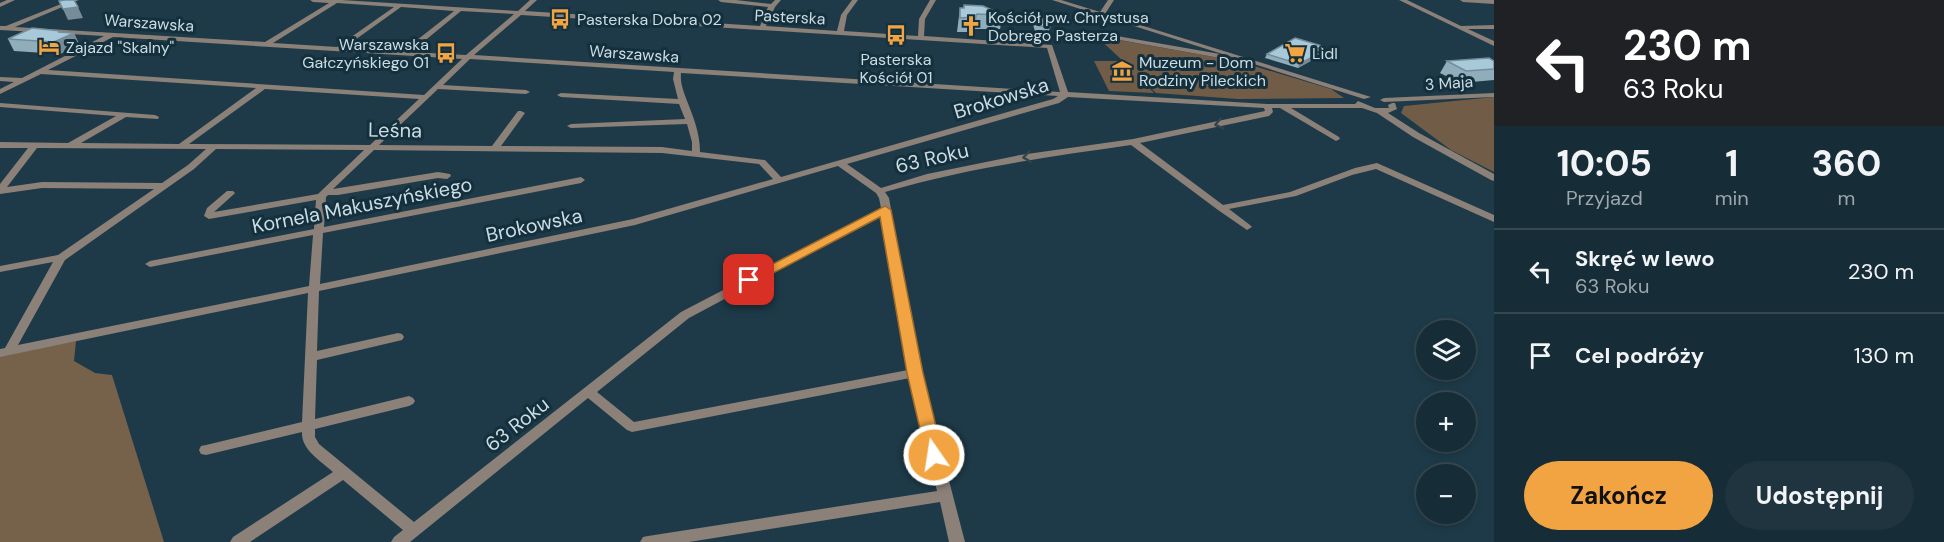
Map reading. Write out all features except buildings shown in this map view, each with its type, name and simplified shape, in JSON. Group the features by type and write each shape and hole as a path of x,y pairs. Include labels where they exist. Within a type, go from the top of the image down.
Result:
{"street":[{"path":"0,5 12,0"},
{"path":"3,28 75,0"},
{"name":"Pasterska","path":"313,0 1050,46 1065,95"},
{"path":"338,49 405,0"},
{"path":"413,530 342,473 314,448 308,437 314,289 323,194 468,57 534,0"},
{"path":"721,0 772,6"},
{"path":"762,29 772,6 778,0"},
{"path":"840,34 844,15 855,0"},
{"path":"921,38 922,19 933,0"},
{"path":"1055,0 1350,90 1361,100 1387,109"},
{"path":"1102,14 1111,0"},
{"path":"1402,0 1494,44"},
{"path":"1463,0 1494,2"},
{"path":"266,44 336,2"},
{"path":"405,53 459,10"},
{"path":"1460,27 1494,27"},
{"name":"Warszawska","path":"3,28 1267,106"},
{"path":"1094,34 1226,57 1237,55"},
{"path":"0,92 114,35"},
{"path":"678,70 676,78 697,144 696,152"},
{"path":"41,72 425,97"},
{"path":"0,79 24,80"},
{"path":"181,146 264,86"},
{"path":"437,87 526,92"},
{"path":"561,95 684,102"},
{"name":"Brokowska","path":"5,352 635,222 1056,101 1065,95"},
{"name":"3 Maja","path":"1384,100 1407,101 1494,95"},
{"path":"1267,106 1339,105 1361,100 1384,100 1387,109 1397,121 1416,135 1494,178"},
{"name":"3 Maja","path":"1387,109 1407,101"},
{"path":"0,105 155,117"},
{"name":"63 Roku","path":"399,542 685,315 885,210 884,198 880,191 927,177 1020,158 1133,142 1266,114 1269,112 1267,106"},
{"path":"1282,106 1336,139"},
{"path":"494,150 521,113"},
{"path":"71,145 124,115"},
{"path":"571,126 691,122"},
{"path":"1133,142 1247,227"},
{"name":"Leśna","path":"0,145 662,150 696,152 762,162 780,181"},
{"path":"0,190 35,145"},
{"path":"5,352 61,258 164,186 213,147"},
{"path":"841,164 880,191"},
{"path":"1221,208 1306,191 1358,169 1377,166 1494,219"},
{"path":"230,193 210,210 209,216 438,175 447,177"},
{"name":"Kornela Makuszyńskiego","path":"150,264 581,180"},
{"path":"0,190 42,185 164,186"},
{"path":"885,210 915,373 957,542"},
{"path":"0,268 61,258"},
{"path":"311,357 398,337"},
{"path":"589,392 632,428 915,373"},
{"path":"206,450 409,401"},
{"path":"238,542 342,473"},
{"path":"648,542 944,496"}],"shaded area":[{"path":"1096,36 1237,61 1331,89 1344,98 1238,99 1156,93 1138,76 1154,93 1109,91 1094,61 1123,61"},
{"path":"1494,97 1494,172 1451,150 1401,113 1404,106"},
{"path":"76,341 74,361 95,373 112,375 164,542 0,542 0,355"}],"place":[{"name":"Pasterska Dobra 02","path":"560,19"},
{"name":"Kościół pw. Chrystusa Dobrego Pasterza","path":"971,26"},
{"name":"Pasterska Kościół 01","path":"896,35"},
{"name":"Zajazd \"Skalny\"","path":"49,47"},
{"name":"Warszawska Gałczyńskiego 01","path":"446,53"},
{"name":"Lidl","path":"1295,53"},
{"name":"Muzeum - Dom Rodziny Pileckich","path":"1122,71"}],"route":[{"path":"749,280 885,210 915,373 934,455"}]}
